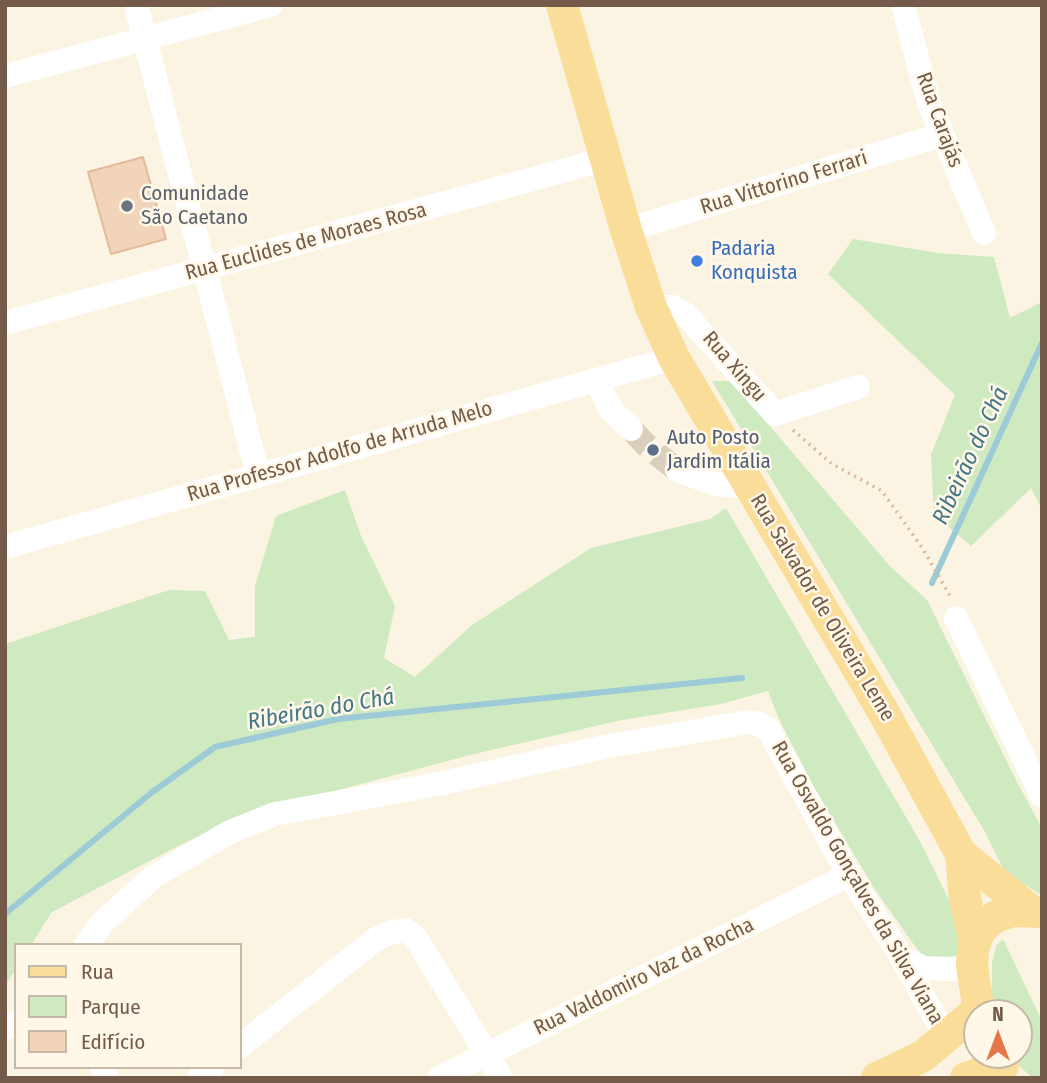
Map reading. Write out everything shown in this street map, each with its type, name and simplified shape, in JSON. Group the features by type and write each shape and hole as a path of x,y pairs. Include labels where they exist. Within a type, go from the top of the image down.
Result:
{"main road":[{"name":"Rua Salvador de Oliveira Leme","path":"569,7 626,230 651,307 674,358 884,713 961,854"},
{"path":"961,854 1036,911"},
{"path":"961,854 978,999"},
{"path":"973,954 980,930 995,917 1013,911 1036,911"},
{"path":"877,1078 923,1056 963,1025"},
{"path":"968,1077 994,1069"}],"street":[{"path":"136,5 258,475"},
{"path":"5,76 271,5"},
{"name":"Rua Carajás","path":"903,5 929,103 984,233"},
{"name":"Rua Vittorino Ferrari","path":"626,230 941,135"},
{"name":"Rua Euclides de Moraes Rosa","path":"5,323 606,159"},
{"name":"Rua Xingu","path":"651,307 673,307 685,314 775,414 858,387"},
{"name":"Rua Professor Adolfo de Arruda Melo","path":"5,547 674,358"},
{"path":"596,380 611,410 631,429"},
{"path":"677,470 716,484 750,487"},
{"path":"956,618 1041,793"},
{"name":"Rua Osvaldo Gonçalves da Silva Viana","path":"87,943 103,922 153,877 228,833 275,814 443,783 609,746 748,722 768,729 849,875 901,957 946,1038"},
{"name":"Rua Valdomiro Vaz da Rocha","path":"439,1078 849,875"},
{"path":"242,1044 376,939 406,930 416,938 501,1078"},
{"path":"901,957 924,968 951,969 973,954"}],"path":[{"path":"775,414 832,464 882,491 924,551 949,594"}],"green space":[{"path":"853,239 938,253 994,257 1010,318 1042,302 1042,510 1031,488 971,546 934,515 931,455 955,395 828,274"},
{"path":"712,381 731,381 890,566 927,600 1042,828 1042,895 1005,873 985,832"},
{"path":"345,490 361,536 395,606 384,658 415,677 472,625 591,548 710,519 726,508 921,843 951,904 964,950 960,959 926,960 912,942 874,888 814,787 778,717 768,691 721,704 622,720 474,754 248,814 182,844 52,912 32,943 14,943 14,972 5,986 5,644 169,590 205,591 229,640 255,637 255,586 276,516"},
{"path":"1003,939 1032,999 993,999 992,962 996,946"},
{"path":"1033,1002 1042,1021 1042,1078 1033,1078 1022,1069 1033,1069"}],"building":[{"name":"Comunidade São Caetano","path":"143,157 166,239 111,254 88,172"}],"waterway":[{"name":"Ribeirão do Chá","path":"932,583 1042,343"},
{"name":"Ribeirão do Chá","path":"5,914 151,793 215,747 338,719 742,678"}],"tunnel":[{"path":"631,429 677,470"}],"place":[{"name":"Comunidade São Caetano","path":"127,206"},
{"name":"Padaria Konquista","path":"697,261"},
{"name":"Auto Posto Jardim Itália","path":"653,450"}]}
